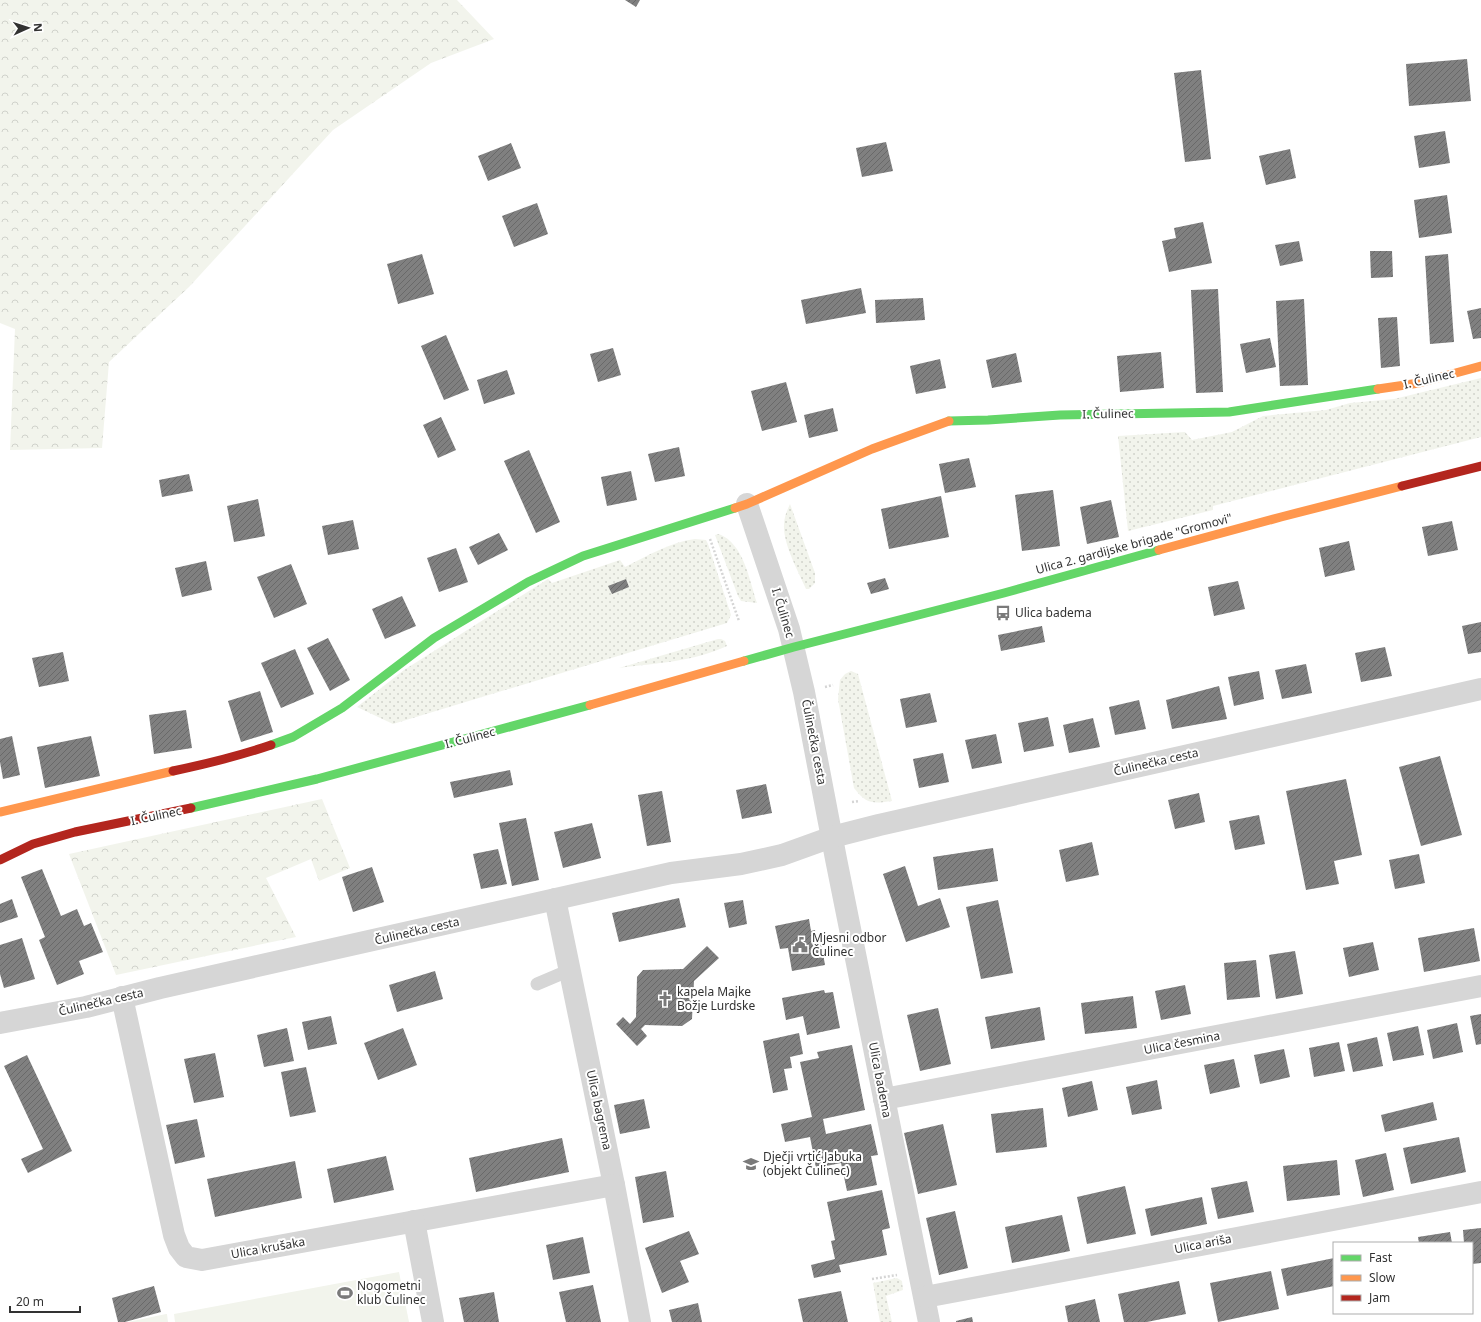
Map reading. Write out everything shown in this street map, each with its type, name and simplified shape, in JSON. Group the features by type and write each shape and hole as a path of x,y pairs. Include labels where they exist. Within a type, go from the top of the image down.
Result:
{"street":[{"name":"I. Čulinec","path":"0,812 148,776 209,764 243,755 293,737 342,708 434,638 528,582 583,556 747,504 872,449 952,420 1060,415 1229,412 1419,383 1481,366"},
{"name":"Ulica 2. gardijske brigade \"Gromovi\"","path":"794,647 1004,593 1281,517 1481,466"},
{"name":"I. Čulinec","path":"0,860 17,850 75,832 185,810 317,779 543,719 794,647 780,600 747,504"},
{"name":"Čulinečka cesta","path":"794,647 832,837"},
{"name":"Čulinečka cesta","path":"0,1023 86,1007 122,997 671,873 742,864 787,853 832,837 1481,689"},
{"name":"Ulica badema","path":"832,837 929,1322"},
{"name":"Ulica bagrema","path":"555,899 614,1185 640,1322"},
{"name":"Ulica česmina","path":"884,1099 1481,986"},
{"name":"Ulica krušaka","path":"122,997 174,1235 179,1248 186,1257 202,1260 614,1185"},
{"name":"Ulica ariša","path":"924,1297 1481,1192"},
{"path":"414,1221 433,1322"}],"lane":[{"path":"537,984 570,970"}],"path":[{"path":"703,519 739,621"},
{"path":"825,687 833,685"},
{"path":"852,802 859,801"},
{"path":"872,1280 898,1275"}],"green space":[{"path":"0,0 457,0 494,39 431,63 333,130 189,287 109,362 102,448 10,450 15,329 0,323"},
{"path":"1481,378 1481,437 1213,506 1213,510 1128,531 1118,436 1185,432 1192,440 1232,432 1263,416 1326,410 1350,403 1394,399"},
{"path":"790,504 815,573 815,583 809,589 806,589 788,549 784,532 784,522"},
{"path":"719,534 727,539 740,554 748,573 757,603 741,601 738,596 715,535"},
{"path":"695,539 706,540 708,544 731,615 727,623 393,724 357,707 404,670 548,579 552,583 620,560 625,567 668,546"},
{"path":"718,639 725,641 727,646 687,659 619,668"},
{"path":"851,671 858,674 892,801 870,802 862,797 854,788 838,699 840,680 845,674"},
{"path":"322,799 350,868 319,881 311,859 266,878 296,937 116,975 69,854"},
{"name":"Nogometni klub Čulinec","path":"399,1272 409,1322 175,1322 174,1314"},
{"path":"897,1278 902,1281 903,1290 886,1296 892,1322 880,1322 873,1283"},
{"path":"166,1314 168,1322 128,1322"}],"building":[{"path":"625,0 640,0 636,7"},
{"path":"1467,59 1471,101 1409,106 1406,64"},
{"path":"1201,70 1211,159 1185,162 1174,73"},
{"path":"1445,131 1450,163 1419,168 1414,136"},
{"path":"886,142 893,171 862,177 856,148"},
{"path":"511,143 521,168 488,181 478,156"},
{"path":"1290,149 1296,178 1266,185 1259,156"},
{"path":"1447,195 1452,233 1419,238 1414,200"},
{"path":"537,203 548,234 514,247 502,216"},
{"path":"1203,222 1212,263 1169,272 1162,241 1176,238 1174,228"},
{"path":"1299,241 1303,261 1280,266 1275,245"},
{"path":"1370,251 1392,251 1393,277 1371,278"},
{"path":"422,254 434,294 398,304 387,264"},
{"path":"1448,254 1454,342 1430,344 1425,256"},
{"path":"861,288 866,313 806,324 801,300"},
{"path":"1218,289 1223,392 1196,393 1191,290"},
{"path":"923,298 925,320 876,323 875,300"},
{"path":"1304,299 1308,385 1280,386 1276,301"},
{"path":"1481,308 1481,338 1473,339 1467,311"},
{"path":"1397,317 1400,366 1381,368 1378,318"},
{"path":"446,335 469,390 444,400 421,346"},
{"path":"1270,338 1276,367 1246,373 1240,344"},
{"path":"613,348 621,375 598,382 590,354"},
{"path":"1161,352 1164,388 1120,392 1117,356"},
{"path":"1016,353 1022,382 992,388 986,360"},
{"path":"940,359 946,388 916,394 910,366"},
{"path":"507,370 515,394 484,404 477,380"},
{"path":"786,382 797,422 762,431 751,391"},
{"path":"833,408 838,431 809,438 804,415"},
{"path":"441,417 456,450 438,458 423,425"},
{"path":"679,447 685,476 655,482 648,454"},
{"path":"529,450 560,522 536,533 504,461"},
{"path":"969,458 976,487 945,493 939,464"},
{"path":"631,471 637,500 607,506 601,477"},
{"path":"189,474 193,491 162,497 159,480"},
{"path":"1053,490 1060,546 1022,551 1015,495"},
{"path":"941,496 949,537 889,549 881,509"},
{"path":"258,499 265,536 234,542 227,506"},
{"path":"1111,500 1119,537 1087,544 1080,507"},
{"path":"353,520 359,549 328,555 322,526"},
{"path":"1452,521 1458,550 1428,556 1422,527"},
{"path":"499,533 508,550 478,565 469,547"},
{"path":"1349,541 1355,570 1325,577 1319,548"},
{"path":"456,548 468,582 439,592 427,558"},
{"path":"206,561 212,590 182,597 175,568"},
{"path":"291,564 307,604 274,618 257,577"},
{"path":"885,578 889,589 871,594 867,583"},
{"path":"626,579 629,587 612,594 608,586"},
{"path":"1238,581 1245,609 1214,616 1208,587"},
{"path":"402,596 416,626 385,639 372,609"},
{"path":"1481,622 1481,652 1468,654 1462,626"},
{"path":"1042,626 1045,642 1001,651 998,635"},
{"path":"328,638 350,680 330,691 307,648"},
{"path":"1385,647 1392,676 1361,682 1355,653"},
{"path":"295,649 314,694 281,708 261,663"},
{"path":"63,652 69,681 39,687 32,658"},
{"path":"1306,664 1312,693 1282,699 1275,670"},
{"path":"1259,671 1264,699 1234,706 1228,677"},
{"path":"1219,686 1227,719 1172,729 1166,700"},
{"path":"260,691 273,732 241,742 228,701"},
{"path":"930,693 937,722 906,728 900,699"},
{"path":"1139,700 1146,729 1115,735 1109,707"},
{"path":"186,710 192,748 154,754 149,715"},
{"path":"1048,717 1054,746 1024,752 1018,723"},
{"path":"1093,718 1100,747 1069,753 1063,725"},
{"path":"996,734 1002,763 972,769 965,740"},
{"path":"12,736 20,775 3,779 0,762 0,739"},
{"path":"91,736 100,776 45,788 37,747"},
{"path":"943,753 949,782 919,788 913,759"},
{"path":"1440,756 1462,835 1421,846 1399,767"},
{"path":"510,770 513,785 454,798 450,782"},
{"path":"1346,779 1362,855 1334,861 1339,884 1306,890 1286,791"},
{"path":"766,784 772,813 742,819 736,790"},
{"path":"662,791 671,842 647,846 638,795"},
{"path":"1199,793 1205,822 1175,829 1168,800"},
{"path":"1259,815 1265,844 1235,850 1229,821"},
{"path":"526,818 539,880 512,886 499,823"},
{"path":"592,823 601,858 563,868 554,832"},
{"path":"1092,842 1099,875 1066,882 1059,850"},
{"path":"993,848 998,881 938,890 933,857"},
{"path":"498,849 507,884 481,889 473,854"},
{"path":"1419,854 1425,883 1395,889 1389,860"},
{"path":"905,866 918,906 940,898 950,927 906,942 883,874"},
{"path":"372,867 384,902 353,912 342,877"},
{"path":"42,869 61,916 77,909 84,926 91,923 103,952 79,961 84,974 57,985 39,940 45,937 21,877"},
{"path":"679,898 686,927 619,942 612,913"},
{"path":"12,899 18,917 0,923 0,904"},
{"path":"743,900 747,924 729,928 724,903"},
{"path":"998,900 1013,973 981,979 966,907"},
{"name":"Mjesni odbor Čulinec","path":"809,919 811,931 815,930 817,942 821,942 825,965 792,971 788,948 780,949 775,926"},
{"path":"1474,928 1480,961 1424,972 1418,938"},
{"path":"22,938 35,979 4,988 0,974 0,945"},
{"path":"1373,942 1379,970 1349,977 1343,948"},
{"name":"kapela Majke Božje Lurdske","path":"707,946 719,958 694,981 692,1019 682,1026 645,1025 641,1029 647,1036 637,1046 616,1024 623,1017 630,1024 636,1017 637,977 643,970 683,969"},
{"path":"1295,951 1303,994 1276,999 1269,955"},
{"path":"1256,960 1260,997 1227,1000 1224,963"},
{"path":"435,971 443,999 397,1012 389,985"},
{"path":"1185,985 1191,1014 1161,1020 1155,991"},
{"path":"824,990 825,993 833,992 840,1028 807,1035 803,1016 786,1020 782,998"},
{"path":"1133,996 1137,1028 1085,1034 1081,1003"},
{"path":"1040,1007 1045,1040 991,1049 985,1017"},
{"path":"938,1008 951,1064 920,1071 907,1015"},
{"path":"1481,1014 1481,1044 1476,1045 1470,1016"},
{"path":"331,1016 337,1044 308,1050 302,1022"},
{"path":"1457,1023 1463,1052 1433,1059 1427,1030"},
{"path":"1418,1026 1424,1055 1393,1061 1387,1033"},
{"path":"287,1028 294,1061 264,1067 257,1035"},
{"path":"403,1028 417,1065 378,1080 364,1043"},
{"path":"799,1033 803,1054 790,1057 792,1068 784,1069 788,1090 773,1093 763,1041"},
{"path":"1377,1037 1383,1066 1353,1072 1347,1044"},
{"path":"1339,1042 1345,1071 1314,1077 1309,1048"},
{"path":"852,1045 865,1110 823,1119 826,1134 871,1124 878,1155 871,1156 877,1185 847,1191 841,1163 816,1168 810,1137 785,1142 781,1124 812,1117 800,1062 819,1058 817,1052"},
{"path":"1284,1049 1290,1077 1260,1084 1254,1055"},
{"path":"215,1053 224,1097 194,1103 184,1059"},
{"path":"27,1055 72,1151 28,1173 21,1159 43,1149 4,1066"},
{"path":"1234,1059 1240,1087 1210,1094 1204,1065"},
{"path":"306,1067 316,1112 290,1117 281,1072"},
{"path":"1157,1080 1162,1109 1132,1115 1126,1087"},
{"path":"1092,1081 1098,1110 1068,1117 1062,1088"},
{"path":"644,1099 650,1128 620,1134 614,1105"},
{"path":"1433,1102 1437,1120 1385,1132 1381,1115"},
{"path":"1043,1108 1047,1147 996,1153 991,1114"},
{"path":"197,1119 205,1157 175,1164 166,1125"},
{"path":"943,1124 957,1185 918,1194 904,1133"},
{"path":"1459,1137 1466,1172 1411,1184 1403,1148"},
{"path":"562,1138 569,1172 476,1192 469,1158"},
{"path":"1386,1153 1394,1190 1363,1197 1355,1160"},
{"path":"386,1156 394,1190 334,1203 327,1169"},
{"path":"1337,1160 1340,1195 1287,1201 1283,1166"},
{"path":"295,1161 302,1198 215,1217 207,1179"},
{"path":"666,1171 674,1217 643,1223 635,1177"},
{"path":"1247,1181 1254,1212 1218,1219 1211,1188"},
{"path":"1125,1186 1136,1234 1087,1244 1077,1197"},
{"path":"882,1190 890,1228 882,1230 887,1255 839,1265 841,1272 814,1278 811,1265 835,1259 831,1241 835,1240 827,1202"},
{"path":"1202,1197 1207,1224 1151,1236 1145,1209"},
{"path":"955,1211 968,1268 939,1275 926,1218"},
{"path":"1062,1215 1070,1251 1012,1263 1005,1227"},
{"path":"1481,1228 1481,1263 1473,1264 1473,1242 1464,1242 1463,1230"},
{"path":"689,1231 699,1254 680,1261 689,1282 662,1293 645,1248"},
{"path":"1450,1232 1452,1242 1419,1242 1418,1237"},
{"path":"583,1237 590,1273 553,1280 546,1245"},
{"path":"1333,1258 1333,1286 1287,1296 1281,1269"},
{"path":"1271,1271 1279,1309 1218,1322 1210,1283"},
{"path":"1179,1281 1186,1314 1147,1322 1124,1322 1118,1294"},
{"path":"593,1285 601,1322 566,1322 559,1292"},
{"path":"154,1286 161,1312 125,1322 118,1322 112,1298"},
{"path":"841,1291 848,1322 803,1322 798,1299"},
{"path":"494,1292 499,1322 464,1322 459,1298"},
{"path":"1095,1299 1100,1322 1068,1322 1065,1306"},
{"path":"698,1303 702,1322 672,1322 669,1310"},
{"path":"972,1317 973,1322 956,1322 956,1321"}],"traffic: fast":[{"path":"949,421 1060,415 1229,412 1378,389"},
{"path":"271,745 293,737 342,708 434,638 528,582 583,556 735,508"},
{"path":"744,661 1004,593 1159,550"},
{"path":"191,808 317,779 590,705"}],"traffic: slow":[{"path":"1378,389 1419,383 1481,366"},
{"path":"735,508 872,449 949,421"},
{"path":"1159,550 1402,486"},
{"path":"590,705 744,661"},
{"path":"0,812 173,771"}],"traffic: jam":[{"path":"1402,486 1481,466"},
{"path":"173,771 222,760 271,745"},
{"path":"0,860 33,844 75,832 191,808"}],"place":[{"name":"Ulica badema","path":"1003,613"},
{"name":"Mjesni odbor Čulinec","path":"800,945"},
{"name":"kapela Majke Božje Lurdske","path":"665,999"},
{"name":"Dječji vrtić Jabuka (objekt Čulinec)","path":"751,1164"},
{"name":"Nogometni klub Čulinec","path":"345,1293"}]}
